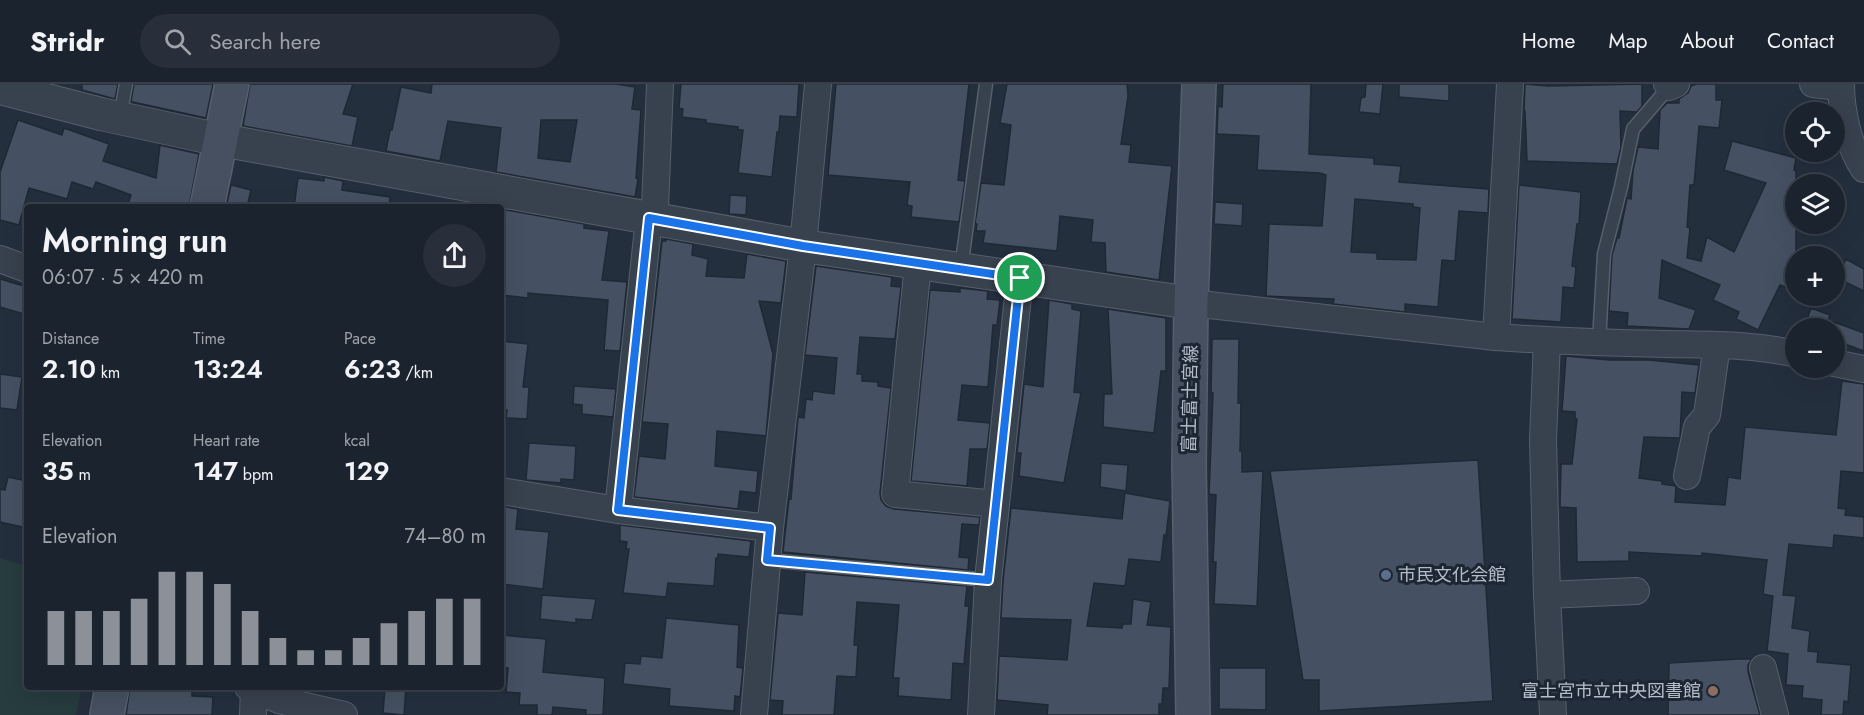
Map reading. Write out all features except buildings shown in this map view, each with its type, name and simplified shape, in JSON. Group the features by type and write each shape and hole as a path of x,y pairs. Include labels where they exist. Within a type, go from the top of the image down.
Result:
{"main road":[{"path":"208,204 232,84"},
{"name":"富士富士宮線","path":"1193,715 1189,465 1191,303 1199,84"},
{"path":"107,715 111,690"}],"street":[{"path":"618,510 649,218 655,208 660,84"},
{"path":"754,715 770,528 803,246 818,84"},
{"path":"1496,337 1509,84"},
{"path":"1813,84 1841,85 1848,133 1858,160 1864,169"},
{"path":"0,88 101,114 221,140 803,246 918,264 1191,303 1496,337 1717,345 1785,351"},
{"path":"0,260 24,268"},
{"path":"918,264 895,494 996,504"},
{"path":"981,715 988,580 1020,278"},
{"path":"1547,340 1543,440 1553,715"},
{"path":"1687,476 1696,427 1707,415 1717,345"},
{"path":"1845,365 1864,369"},
{"path":"504,491 618,510 770,528"},
{"path":"1547,595 1636,591"},
{"path":"1763,668 1775,715"},
{"path":"251,690 253,715"},
{"path":"256,690 279,700 344,715"}],"lane":[{"path":"120,117 126,84"},
{"path":"961,269 986,84"},
{"path":"1599,342 1604,254 1633,129 1670,85"},
{"path":"767,560 988,580"}],"green space":[{"path":"0,558 24,565 24,690 81,690 76,715 0,715"}],"place":[{"name":"市民文化会館","path":"1386,575"},
{"name":"富士宮市立中央図書館","path":"1713,691"}],"route":[{"path":"649,218 803,246 1020,278 988,580 767,560 770,528 618,510 649,218"}]}
